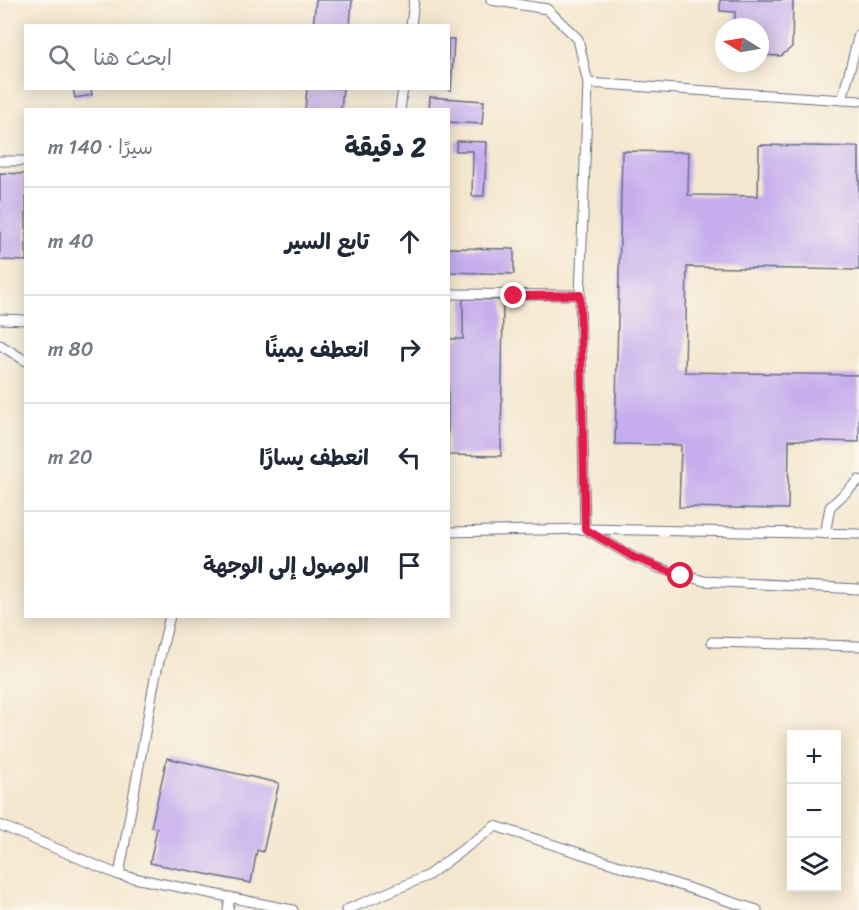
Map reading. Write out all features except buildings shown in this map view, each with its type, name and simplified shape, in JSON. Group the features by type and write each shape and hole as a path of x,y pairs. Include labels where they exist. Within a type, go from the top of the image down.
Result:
{"lane":[{"path":"411,24 414,0"},
{"path":"491,0 547,9 578,39 588,83 580,295 585,529"},
{"path":"842,100 856,56 859,34"},
{"path":"588,83 859,101"},
{"path":"400,108 403,90"},
{"path":"0,161 24,161"},
{"path":"450,294 580,295"},
{"path":"0,319 24,320"},
{"path":"0,345 24,360"},
{"path":"825,534 830,507 859,480"},
{"path":"585,529 633,557 659,568 704,581 859,589"},
{"path":"450,531 585,529 859,534"},
{"path":"119,875 155,678 170,618"},
{"path":"712,642 859,646"},
{"path":"0,825 119,875 293,910"},
{"path":"346,910 427,876 495,826 757,910"},
{"path":"228,910 230,897"}],"route":[{"path":"514,296 580,295 585,529 633,557 681,576"}]}
